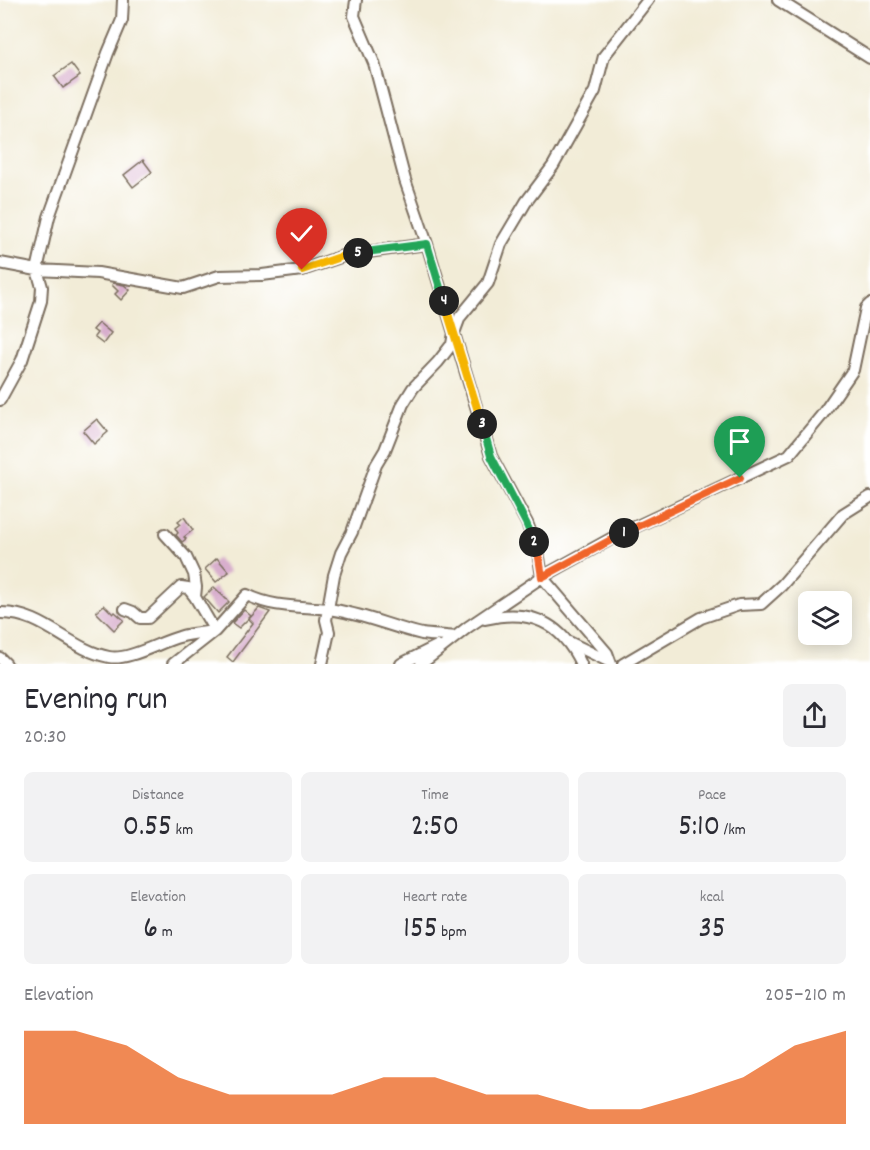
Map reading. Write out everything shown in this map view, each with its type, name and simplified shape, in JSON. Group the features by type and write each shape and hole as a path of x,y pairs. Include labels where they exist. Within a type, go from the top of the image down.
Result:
{"street":[{"path":"0,400 22,360 41,301 42,287 37,270 50,217 68,162 122,20 123,0"},
{"path":"356,0 354,16 374,63 405,180 427,244 491,456 538,551 542,577 607,653 610,663"},
{"path":"322,664 329,632 326,620 334,575 394,423 413,388 452,344 460,317 488,283 501,244 526,202 553,166 595,91 604,56 648,0"},
{"path":"778,0 870,58"},
{"path":"0,263 37,270 98,273 183,288 219,276 262,275 302,270 346,255 427,244"},
{"path":"421,664 451,639 542,577 618,535 789,455 822,415 853,370 866,308 870,304"},
{"path":"623,664 701,618 738,605 761,604 782,585 843,514 870,497"},
{"path":"165,534 186,557 194,574 195,597"},
{"path":"125,609 140,618 148,618 181,587 188,588 215,631"},
{"path":"173,664 215,631 247,595 258,601 273,604 328,609 360,615 451,639"},
{"path":"0,613 10,613 38,620 74,643 111,658 129,655 180,636 215,631"},
{"path":"476,622 497,616 523,616 542,620 566,640 610,663"},
{"path":"401,664 451,639"},
{"path":"566,640 581,664"},
{"path":"0,658 6,664"}],"building":[{"path":"71,64 80,76 63,88 54,76"},
{"path":"143,160 152,172 133,187 124,175"},
{"path":"113,283 124,285 130,290 121,300 115,294 118,291 112,285"},
{"path":"99,323 111,333 103,344 94,337 97,333 93,330"},
{"path":"97,419 108,432 94,444 83,431"},
{"path":"184,517 193,530 184,537 186,539 182,542 176,535 178,533 175,528"},
{"path":"217,558 229,572 216,582 205,569"},
{"path":"214,587 229,602 218,613 204,597"},
{"path":"104,605 124,620 114,630 96,612"},
{"path":"259,608 270,612 233,662 227,657 253,623 249,619"},
{"path":"244,610 251,616 239,628 232,623"}],"route":[{"path":"302,270 346,255 427,244 491,456 538,551 542,577 618,535 740,478"}]}
